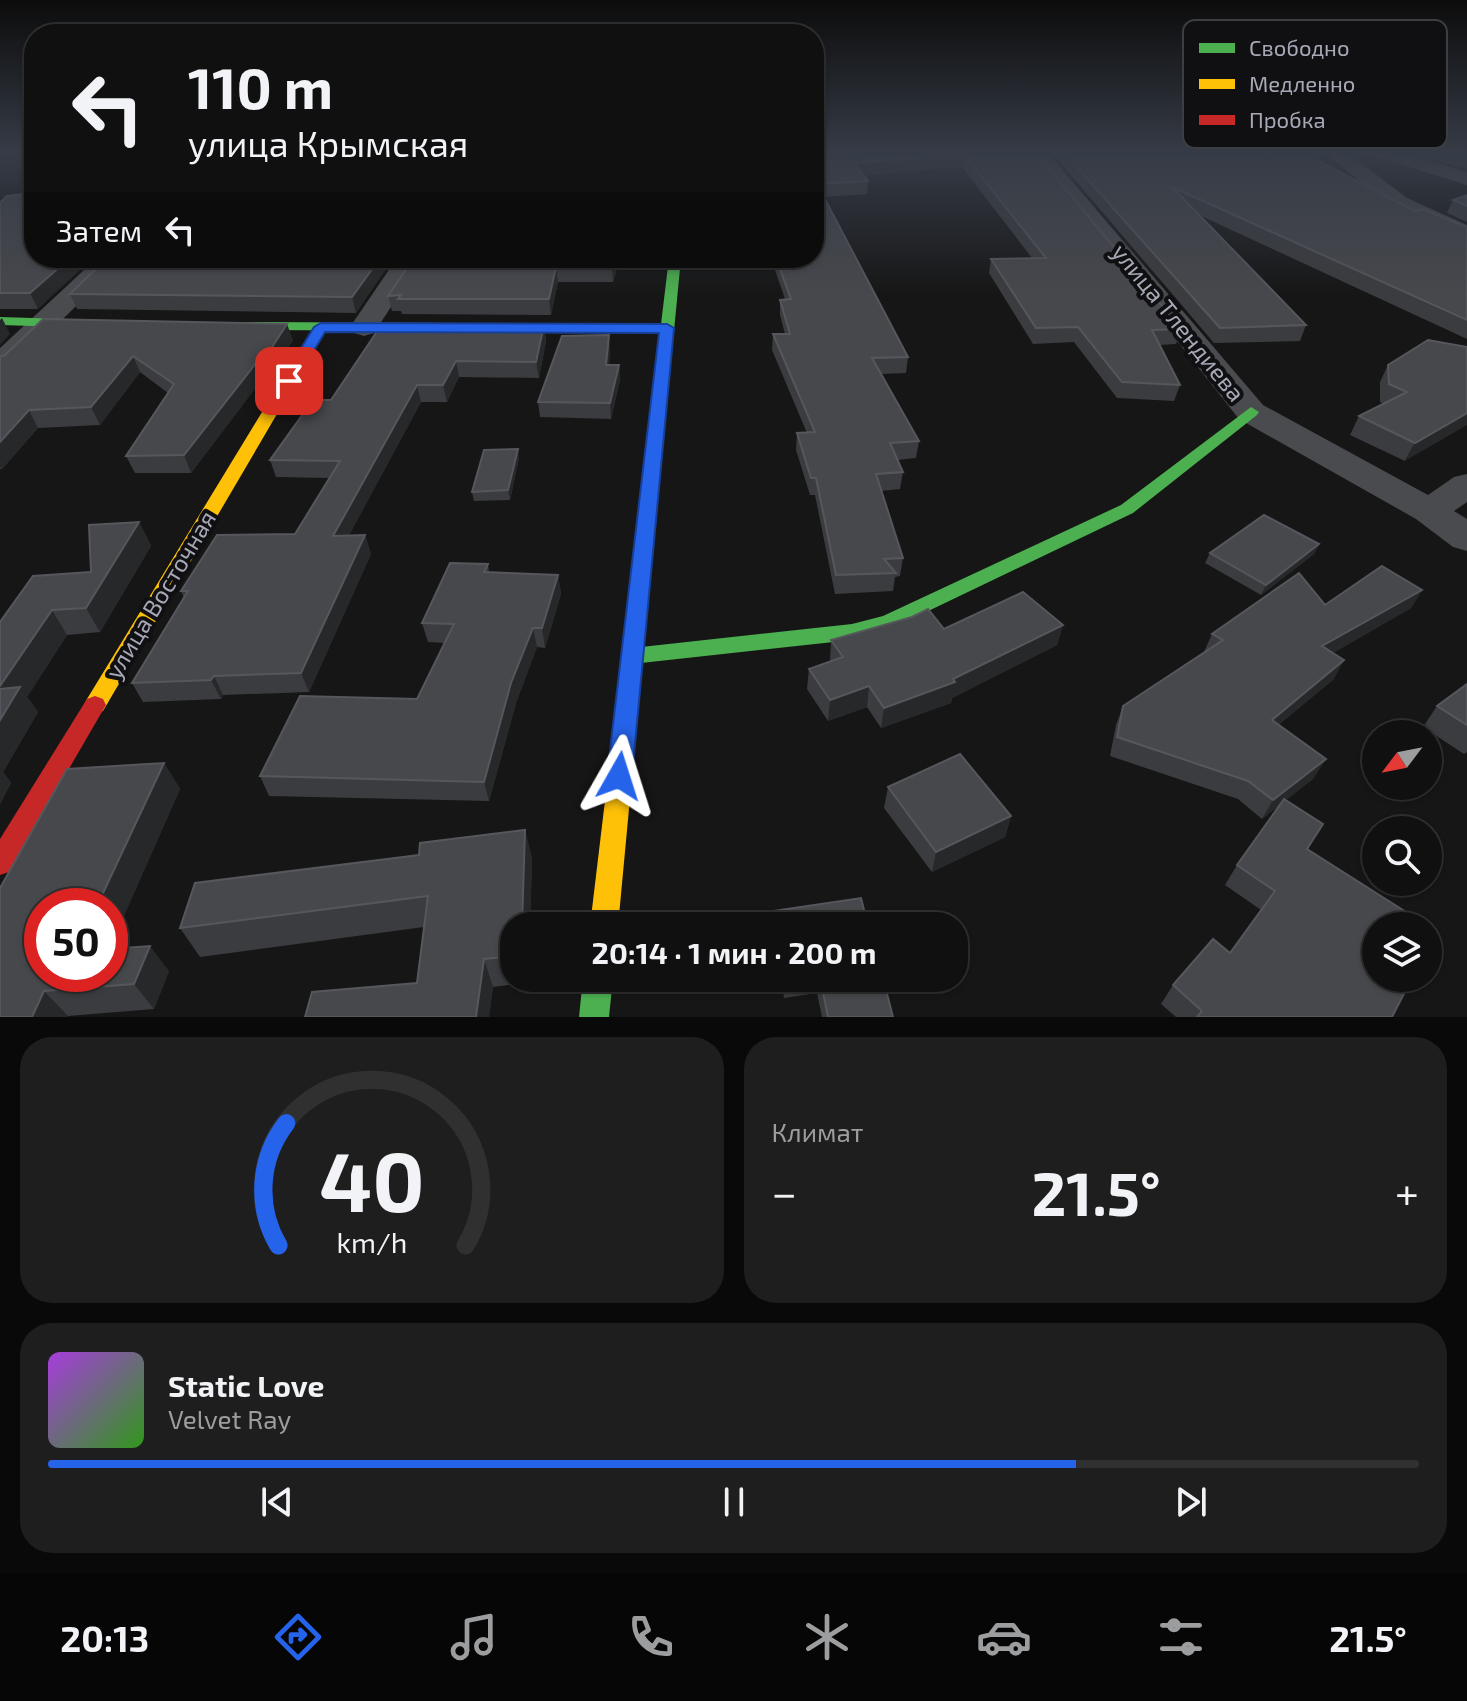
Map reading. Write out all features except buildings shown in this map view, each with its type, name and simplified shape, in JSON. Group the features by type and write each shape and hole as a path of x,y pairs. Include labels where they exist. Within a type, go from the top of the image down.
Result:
{"street":[{"name":"улица Тлендиева","path":"1077,200 1251,412 1429,511 1467,538"},
{"path":"1396,200 1467,234"},
{"path":"0,364 102,268"},
{"path":"364,327 403,268"},
{"path":"605,912 674,268"},
{"path":"0,321 122,324"},
{"path":"214,326 667,328"},
{"name":"улица Восточная","path":"0,863 321,327"},
{"path":"632,656 852,632 890,621 1127,509 1251,412"},
{"path":"1429,511 1467,485"},
{"path":"594,1017 597,992"}],"traffic: fast":[{"path":"662,383 674,268"},
{"path":"0,321 97,324"},
{"path":"229,326 667,328"},
{"path":"632,656 852,632 890,621 1127,509 1251,412"},
{"path":"594,1017 597,992"}],"traffic: slow":[{"path":"95,705 321,327"},
{"path":"605,912 662,383"}],"traffic: jam":[{"path":"0,863 95,705"}],"route":[{"path":"289,381 321,327 667,328 619,776"}]}
